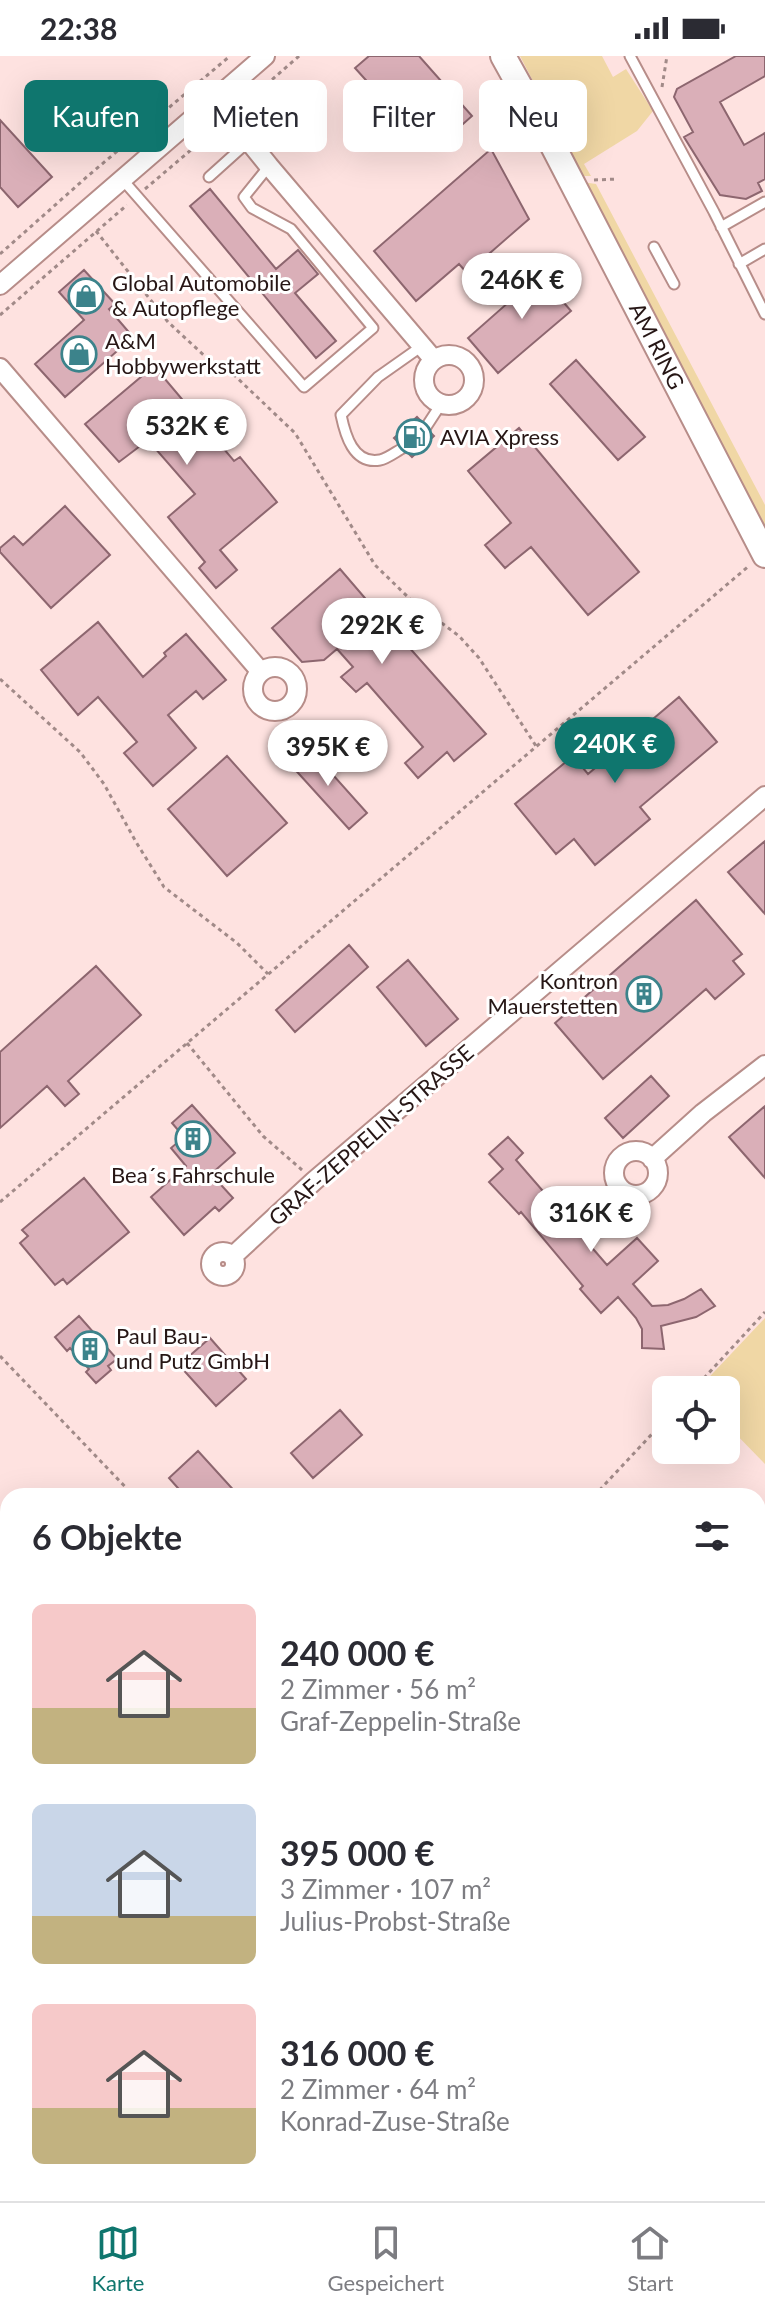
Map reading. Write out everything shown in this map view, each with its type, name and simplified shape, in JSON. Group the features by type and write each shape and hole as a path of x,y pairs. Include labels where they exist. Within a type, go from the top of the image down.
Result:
{"street":[{"path":"237,80 265,56"},
{"name":"AM RING","path":"503,56 551,142 764,554"},
{"path":"0,285 184,126"},
{"path":"258,152 428,353 459,356 466,361 475,376 472,393 466,399 450,405 434,400 425,388 428,353"},
{"path":"0,368 261,672"},
{"name":"GRAF-ZEPPELIN-STRASSE","path":"233,1256 314,1181 765,796"},
{"path":"652,1159 703,1113 765,1065"}],"lane":[{"path":"630,56 765,314"},
{"path":"209,177 237,152"},
{"path":"122,179 304,387 373,328 291,229 252,208 244,197 269,166"},
{"path":"721,227 765,202"},
{"path":"654,247 674,284"},
{"path":"739,264 765,249"},
{"path":"403,448 380,460 361,457 346,440 341,415 378,377 428,353"},
{"path":"426,427 441,404"}],"path":[{"path":"0,254 230,56"},
{"path":"272,80 299,56"},
{"path":"654,101 661,92 667,56"},
{"path":"0,315 189,152"},
{"path":"96,231 168,322 209,360 233,374 295,433 375,565 411,600 459,636 479,658 536,746"},
{"path":"0,1202 764,554"},
{"path":"0,679 80,752 104,784 164,887 237,943 268,974"},
{"path":"187,1043 263,1136 314,1181"},
{"path":"706,1376 765,1312"},
{"path":"0,1356 126,1488"},
{"path":"601,1488 652,1434"}],"shaded area":[{"path":"520,56 602,56 613,77 626,69 653,111 637,131 584,164 591,176 582,176 570,152 587,152 587,80 532,80"},
{"path":"582,182 596,184 765,505 765,538"},
{"path":"765,1318 765,1464 740,1438 740,1376 710,1376"}],"building":[{"path":"369,56 419,56 440,80 366,80 355,68"},
{"path":"736,56 765,56 765,76 720,102 744,145 765,133 765,179 758,183 762,191 746,199 720,195 684,137 693,132 674,97 677,89"},
{"path":"463,106 472,116 463,124"},
{"path":"0,120 24,146 24,152 29,152 52,177 18,207 0,187"},
{"path":"488,152 493,152 529,219 467,273 459,264 416,301 374,251"},
{"path":"210,189 276,269 298,250 318,274 295,293 336,341 316,358 190,206"},
{"path":"557,264 566,281 552,289 571,311 498,373 468,338 544,271"},
{"path":"84,270 115,304 109,309 133,337 65,397 35,364 84,320 59,292"},
{"path":"576,360 645,437 618,460 550,384"},
{"path":"154,366 234,461 240,457 277,502 220,550 237,570 216,588 199,568 205,562 168,517 195,494 148,440 119,462 85,424"},
{"name":"AVIA Xpress","path":"417,417 421,421 421,433 434,436 412,457 408,453 409,444 394,438"},
{"path":"519,428 639,572 588,615 531,547 505,568 485,545 511,523 468,471"},
{"path":"65,506 110,555 51,608 0,552 0,548 14,536 23,545"},
{"path":"340,569 388,625 410,605 428,626 407,645 486,734 454,761 447,752 418,778 405,763 423,747 367,683 356,692 341,677 353,667 337,649 324,660 302,662 272,628"},
{"path":"98,622 143,677 186,634 226,680 203,699 196,691 168,715 196,748 153,786 124,753 137,742 98,697 78,715 41,670"},
{"path":"679,697 717,742 640,807 650,819 595,865 574,839 556,854 515,804 573,756 588,774"},
{"path":"308,747 367,813 349,829 290,764"},
{"path":"227,756 287,823 227,876 168,809"},
{"path":"765,841 765,914 728,872"},
{"name":"Kontron Mauerstetten","path":"696,900 742,954 733,961 744,974 715,999 706,989 603,1079 555,1023"},
{"path":"349,945 368,967 295,1032 276,1010"},
{"path":"408,960 458,1019 426,1046 377,987"},
{"path":"96,966 141,1015 68,1081 79,1094 65,1106 47,1086 0,1128 0,1052"},
{"path":"651,1076 669,1096 623,1138 605,1118"},
{"path":"192,1105 235,1153 211,1174 233,1198 219,1211 215,1207 184,1235 151,1197 186,1166 171,1148 184,1137 172,1123"},
{"path":"765,1106 765,1178 729,1137"},
{"path":"508,1137 523,1153 516,1160 607,1265 637,1238 658,1261 633,1284 652,1306 668,1305 701,1289 715,1306 696,1317 661,1326 664,1349 642,1348 642,1329 618,1297 601,1313 580,1289 583,1286 521,1212 519,1214 489,1182 503,1169 489,1154"},
{"path":"84,1178 129,1232 67,1284 63,1279 55,1285 20,1243 28,1236 22,1230"},
{"name":"Paul Bau- und Putz GmbH","path":"79,1316 117,1359 108,1366 111,1370 96,1383 86,1372 89,1369 55,1337"},
{"path":"210,1338 246,1379 216,1406 179,1365"},
{"path":"340,1410 362,1435 313,1478 291,1453"},
{"path":"198,1451 232,1488 178,1488 169,1478"}],"place":[{"name":"Global Automobile & Autopflege","path":"86,296"},
{"name":"A&M Hobbywerkstatt","path":"79,354"},
{"name":"AVIA Xpress","path":"414,437"},
{"name":"Kontron Mauerstetten","path":"644,994"},
{"name":"Bea´s Fahrschule","path":"193,1139"},
{"name":"Paul Bau- und Putz GmbH","path":"90,1349"}]}
